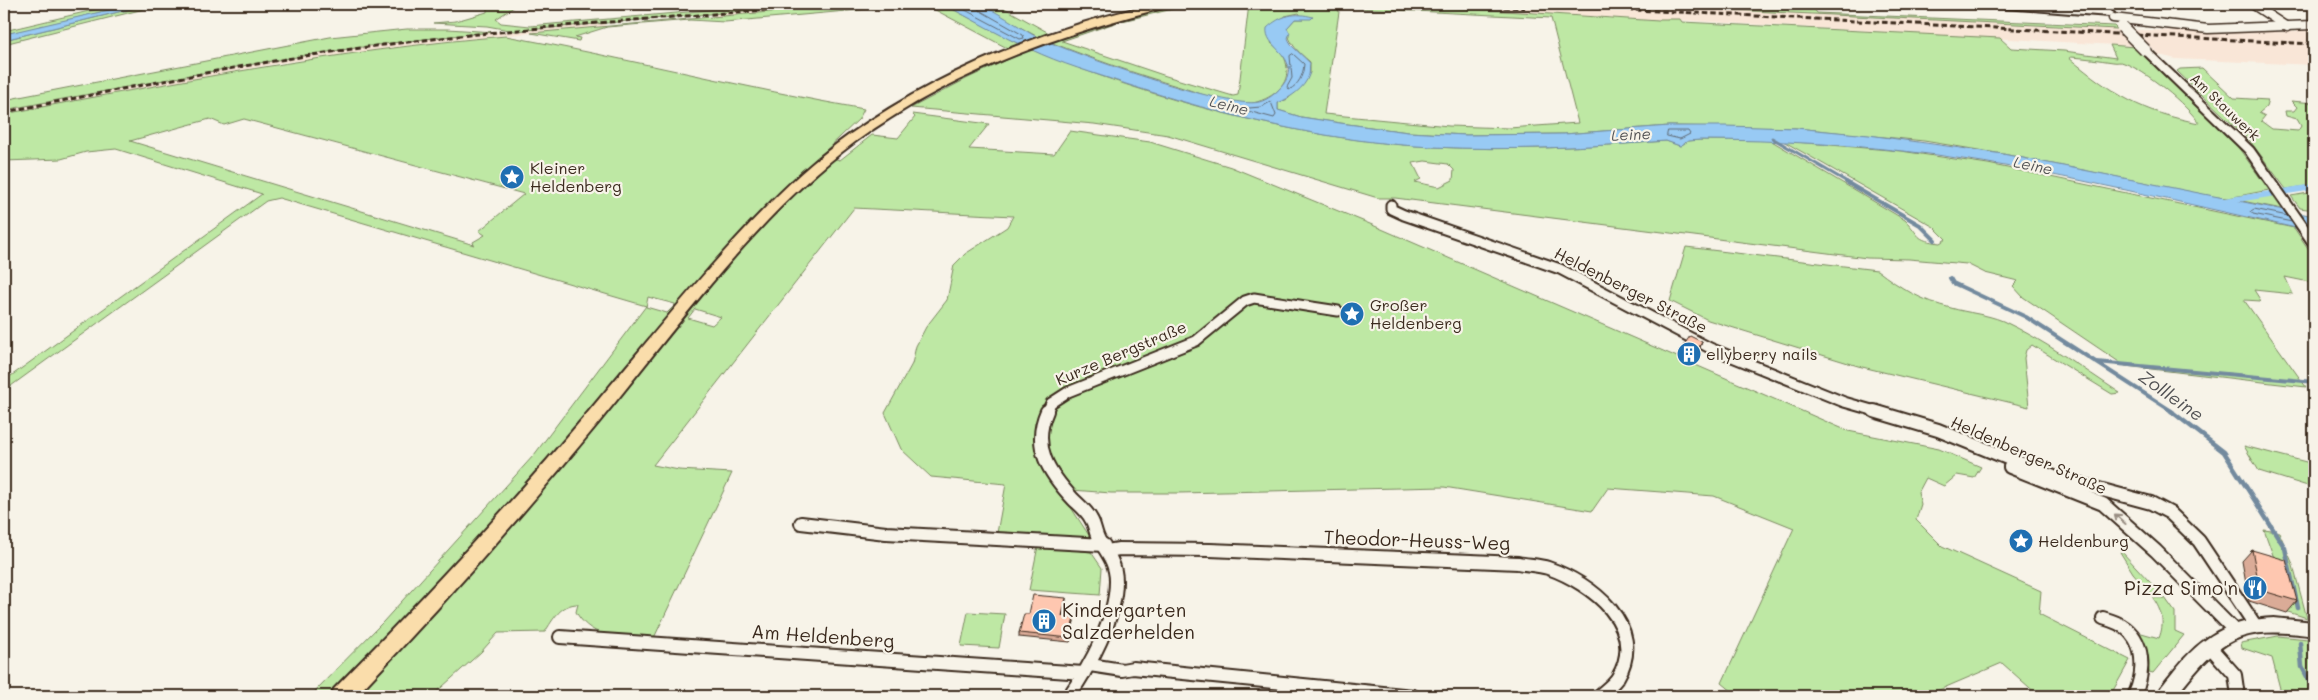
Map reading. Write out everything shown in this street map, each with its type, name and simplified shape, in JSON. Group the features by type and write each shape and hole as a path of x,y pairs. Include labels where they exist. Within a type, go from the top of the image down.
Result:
{"main road":[{"path":"342,696 517,509 689,301 761,221 833,153 892,111 976,66 1063,32 1167,4"}],"street":[{"path":"1993,4 2065,8 2208,29 2314,25"},
{"name":"Am Stauwerk","path":"2100,4 2249,150 2314,242"},
{"path":"2252,4 2288,27"},
{"name":"Heldenberger Straße","path":"1391,205 1391,209 1404,215 1560,269 1710,348 1755,367 1844,402 1938,430 1939,435 1950,442 2024,473 2077,492 2102,504 2156,552 2235,632"},
{"name":"Kurze Bergstraße","path":"1069,696 1087,669 1108,618 1116,582 1113,560 1098,538 1091,518 1054,478 1042,453 1043,422 1051,403 1068,392 1196,341 1245,301 1254,298 1338,312"},
{"path":"1938,430 2017,464 2054,477 2151,503 2170,514 2199,541 2256,625"},
{"path":"801,523 886,533 1106,548"},
{"name":"Theodor-Heuss-Weg","path":"1106,548 1210,550 1518,563 1547,568 1576,581 1606,602 1623,625 1627,654 1617,678 1599,696"},
{"path":"2104,618 2124,626 2136,639 2142,656 2142,680 2134,696"},
{"path":"2164,696 2209,646 2235,632 2256,625 2314,629"},
{"name":"Am Heldenberg","path":"560,638 1087,669"},
{"path":"2209,646 2235,675 2238,696"},
{"path":"1087,669 1412,696"}],"shaded area":[{"path":"823,4 859,4 712,17 712,13"},
{"path":"1396,4 1609,4 2133,30 2297,32 2296,30 2310,30 2314,31 2314,65 2176,59 2159,55 2151,47 1659,19 1660,21"},
{"path":"603,23 606,26 445,41 280,63 4,114 4,110 284,58 414,39"}],"green space":[{"path":"119,4 135,4 4,35 4,31"},
{"path":"151,4 164,4 4,44 4,40"},
{"path":"498,4 518,4 496,19 501,23 530,26 777,4 823,4 515,31 487,26 433,23 456,21 487,12 487,8"},
{"path":"859,4 924,4 725,22 690,20 607,27 575,37 580,38 579,41 531,33"},
{"path":"924,4 943,4 1019,44 1009,49"},
{"path":"978,4 997,4 1049,33 1038,37"},
{"path":"1186,4 1194,4 1118,22 1062,41 1233,96 1238,95 1249,4 1396,4 1659,21 1659,19 1680,19 1682,22 2000,38 2011,48 2064,51 2116,58 2110,45 2135,47 2238,147 2269,190 2228,198 2216,197 2003,154 1924,141 1796,128 1669,126 1564,134 1466,135 1408,132 1340,123 1301,117 1278,110 1278,103 1288,99 1310,73 1310,62 1295,47 1288,34 1287,28 1295,19 1303,19 1299,13 1285,16 1271,43 1285,58 1287,71 1283,85 1265,99 1243,104 1220,100 1147,77 1050,42 1112,21","holes":["1337,7 1551,18 1578,123 1509,128 1449,126 1324,114 1339,12","2069,58 2122,62 2133,67 2165,89 2199,123 2179,119 2129,100 2100,82"]},
{"path":"1609,4 1767,4 1779,9 1782,6 1778,4 1810,4 1817,13 2114,26 2117,29"},
{"path":"407,29 494,32 432,38 309,55 4,110 4,100 330,37"},
{"path":"506,36 864,109 859,119 821,155 840,160 872,135 898,138 915,117 912,114 989,124 969,149 1054,154 1070,131 1150,142 1231,167 1370,224 1848,431 1939,449 1981,467 1974,478 1957,475 1944,486 1926,478 1918,493 1921,504 1916,520 1942,546 2041,591 2039,614 2130,660 2110,696 2039,696 2002,663 1925,696 1738,696 1722,683 1794,528 1714,496 1608,488 1592,511 1444,487 1179,493 1111,493 1059,489 1092,540 997,533 1006,484 931,477 901,449 885,413 912,364 916,346 926,327 947,300 954,265 965,254 1007,227 1013,216 854,208 653,465 679,470 732,473 653,640 610,636 600,633 583,621 576,612 578,604 562,609 545,632 498,633 481,652 432,696 310,696 383,622 534,455 646,306 279,198 266,201 4,391 4,381 262,194 116,149 86,152 61,159 4,161 4,114 254,69 443,42","holes":["210,119 224,125 244,119 524,194 479,231 485,235 473,242 474,245 130,141","648,297 675,304 667,313 646,307","695,309 721,317 712,325 688,318"]},
{"path":"1030,49 1126,84 1227,114 1331,136 1382,143 1432,147 1520,148 1579,147 1666,141 1680,146 1688,141 1700,140 1770,140 1905,220 1922,239 1940,243 1946,239 1934,227 1783,141 1901,151 1988,164 2294,228 2314,257 2314,283 2285,277 2293,294 2254,290 2261,301 2244,300 2306,387 2125,366 2023,297 2013,286 2018,281 1985,273 1967,264 1909,259 1867,258 1395,198 1378,198 1168,135 1094,124 911,108 966,79","holes":["1425,161 1448,164 1454,170 1453,180 1439,187 1415,182 1421,179 1413,163"]},
{"path":"2202,68 2234,98 2268,100 2266,107 2259,113 2265,116 2261,121 2272,129 2298,131 2301,126 2297,119 2286,116 2285,111 2294,111 2297,107 2291,101 2314,103 2314,185 2286,189 2250,141 2177,71 2180,69"},
{"path":"2314,192 2314,210 2300,208 2291,196"},
{"path":"2272,195 2282,209 2237,200"},
{"path":"1686,247 1877,270 1894,283 1930,302 2003,321 2063,355 2120,393 2112,394 2032,345 2026,350 2024,358 2029,407 1858,366 1708,320 1670,301"},
{"path":"2244,446 2314,464 2314,488 2259,471"},
{"path":"2264,530 2279,532 2292,562 2307,618 2288,612 2279,572"},
{"path":"1038,546 1091,552 1102,568 1100,595 1029,590"},
{"path":"2120,552 2162,595 2153,596 2133,573"},
{"path":"2153,598 2165,598 2175,612 2175,631 2184,635 2153,673 2149,672 2148,659 2142,644 2131,630 2159,638 2162,617"},
{"path":"968,612 1005,614 999,648 961,646"},
{"path":"2278,636 2308,639 2314,696 2282,696 2272,658 2242,648 2241,643"}],"water":[{"path":"135,4 151,4 4,40 5,34"},
{"name":"Leine","path":"943,4 977,4 998,13 1037,37 1114,67 1184,89 1242,102 1259,102 1267,99 1279,89 1287,78 1289,70 1287,63 1267,35 1267,28 1283,17 1300,15 1313,17 1311,19 1295,19 1287,28 1290,33 1288,38 1291,45 1310,63 1309,74 1301,88 1278,103 1278,110 1301,117 1408,132 1466,135 1564,134 1669,126 1725,126 1796,128 1869,135 2003,154 2314,216 2314,232 2032,171 1985,162 1878,148 1789,142 1700,140 1688,141 1680,146 1666,141 1549,148 1491,149 1432,147 1354,140 1238,117 1163,96 1078,68 1019,44"}],"building":[{"path":"1690,336 1702,342 1695,354 1682,348"},
{"path":"2252,550 2286,560 2297,601 2260,590"},
{"name":"Kindergarten Salzderhelden","path":"1033,595 1066,598 1062,616 1074,617 1070,638 1019,633 1024,614 1029,614"},
{"path":"1939,693 1943,696 1932,696"}],"waterway":[{"path":"1772,138 1849,183"},
{"path":"1846,182 1920,225 1935,240"},
{"path":"2218,202 2314,187"},
{"name":"Zollleine","path":"1950,278 1953,283 2026,317 2173,412"},
{"path":"2097,362 2314,382"},
{"name":"Zollleine","path":"2171,411 2224,452 2285,548 2298,608"},
{"name":"Zollleine","path":"2300,643 2302,667 2314,690"}],"railway":[{"path":"4,112 231,69 368,47 486,33 841,4"},
{"path":"1444,4 1525,8"},
{"path":"1517,4 2314,44"}],"place":[{"name":"Kleiner Heldenberg","path":"512,177"},
{"name":"Großer Heldenberg","path":"1352,314"},
{"name":"ellyberry nails","path":"1689,354"},
{"name":"Heldenburg","path":"2021,541"},
{"name":"Pizza Simo'n","path":"2255,588"},
{"name":"Kindergarten Salzderhelden","path":"1044,621"}]}
